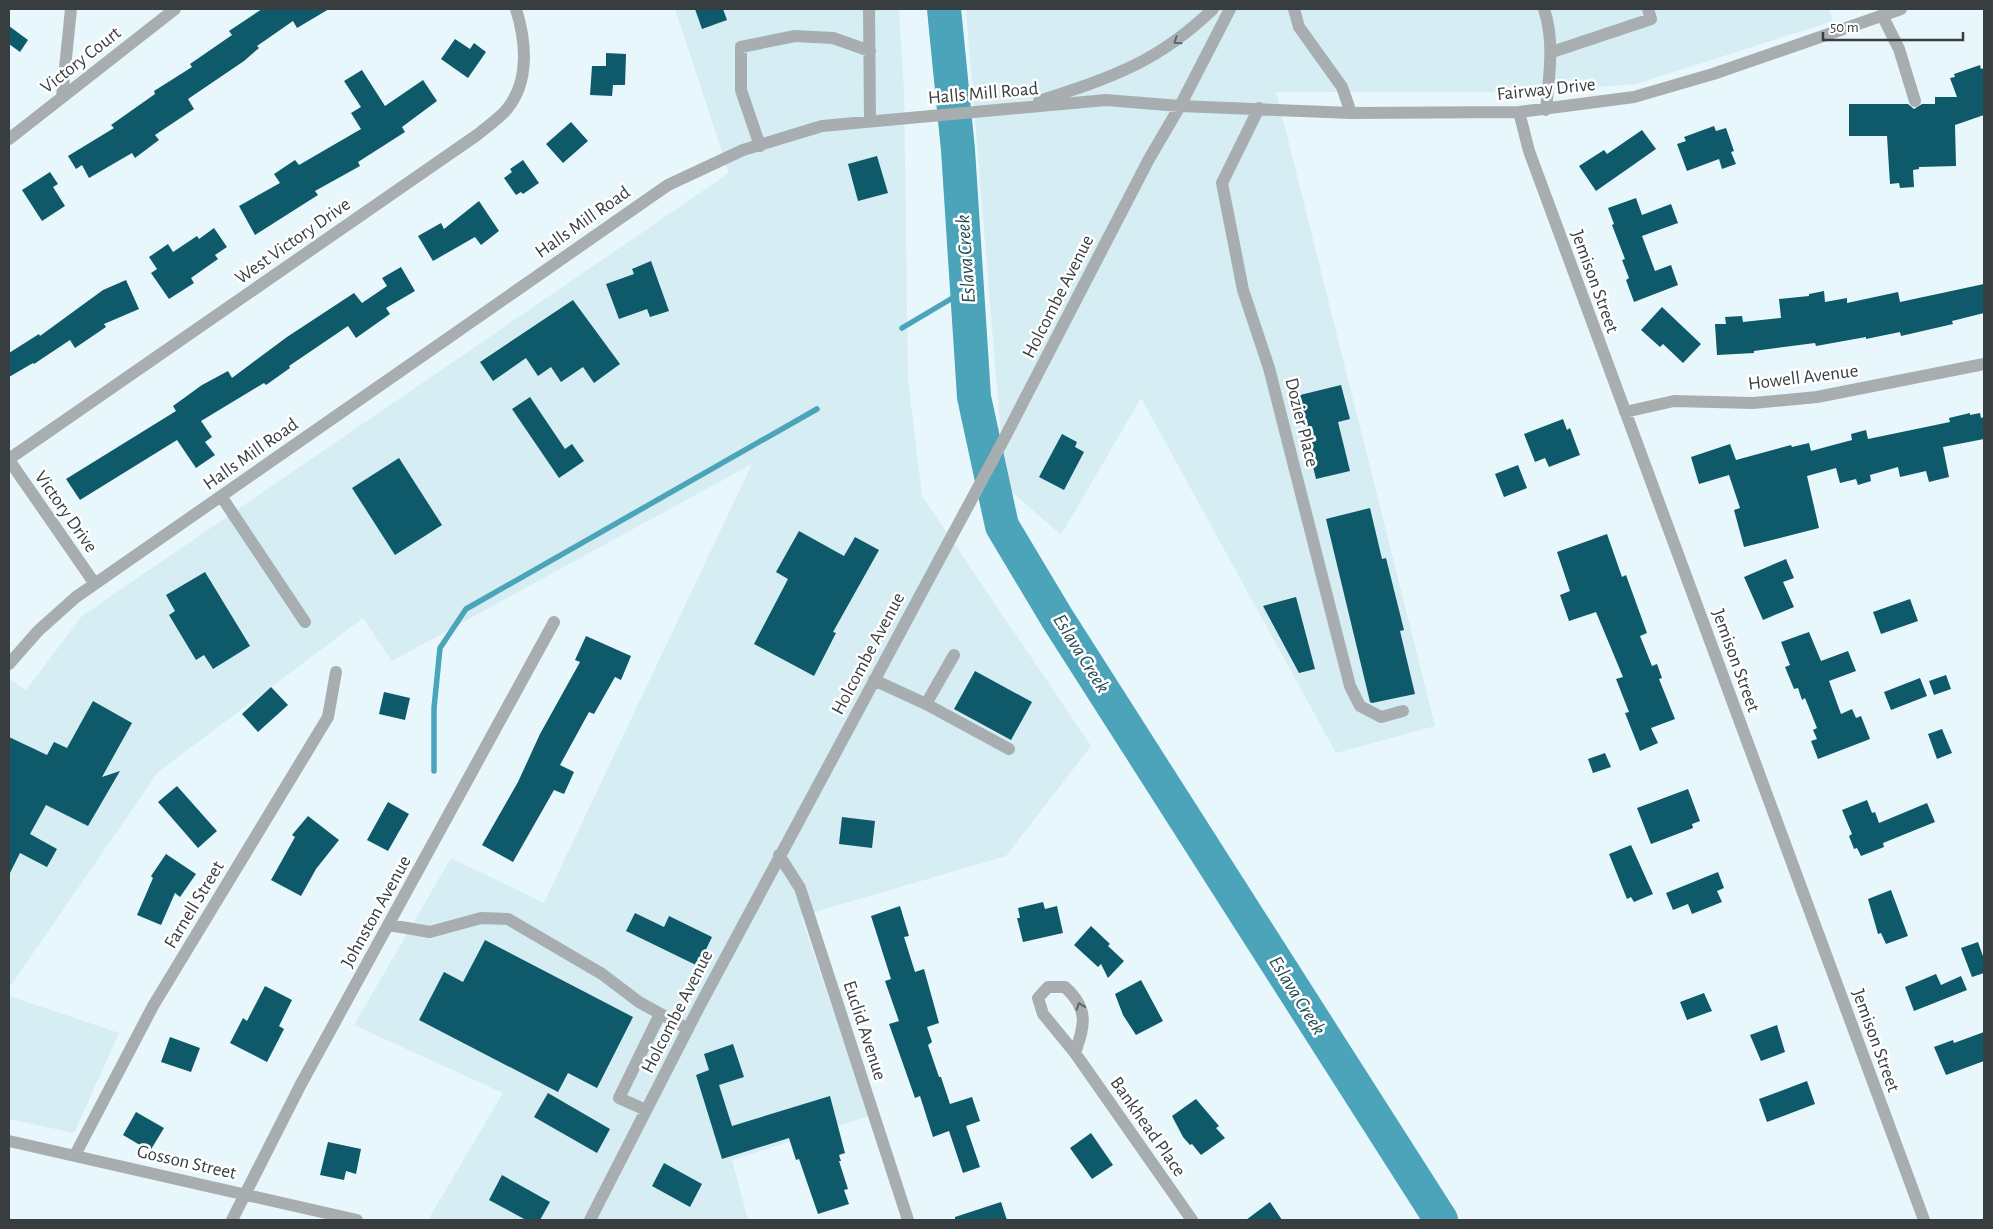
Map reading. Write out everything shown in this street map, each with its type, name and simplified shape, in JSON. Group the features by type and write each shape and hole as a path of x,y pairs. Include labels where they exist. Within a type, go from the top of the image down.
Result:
{"street":[{"path":"62,97 72,9"},
{"name":"Victory Court","path":"9,139 175,9"},
{"name":"West Victory Drive","path":"9,460 477,134 506,111 519,92 525,54 522,28 516,9"},
{"path":"869,9 870,120"},
{"path":"1014,109 1117,75 1150,59 1187,34 1214,9"},
{"path":"1180,106 1230,9"},
{"path":"1294,9 1299,27 1342,87 1351,113"},
{"path":"1544,9 1550,24 1552,52 1546,110"},
{"path":"1552,52 1651,19 1648,9"},
{"name":"Fairway Drive","path":"1180,106 1351,113 1519,112 1546,110 1634,97 1713,74 1901,9"},
{"path":"1882,15 1898,49 1916,101"},
{"path":"760,146 741,90 741,47 795,36 833,38 870,51"},
{"name":"Halls Mill Road","path":"9,664 38,631 76,597 668,185 743,150 822,126 870,120 1106,100 1180,106"},
{"name":"Holcombe Avenue","path":"590,1220 779,855 1004,439 1148,158 1180,106"},
{"name":"Dozier Place","path":"1259,108 1222,183 1243,290 1270,368 1350,686 1360,706 1381,717 1403,711"},
{"name":"Jemison Street","path":"1519,112 1529,151 1924,1220"},
{"name":"Howell Avenue","path":"1625,412 1674,401 1753,403 1818,397 1984,364"},
{"name":"Victory Drive","path":"9,460 95,584"},
{"path":"221,496 305,622"},
{"name":"Johnston Avenue","path":"232,1220 301,1084 554,622"},
{"path":"926,704 954,654"},
{"name":"Farnell Street","path":"75,1155 153,1006 328,716 336,672"},
{"path":"874,680 926,704 1009,748"},
{"name":"Euclid Avenue","path":"779,855 800,888 908,1220"},
{"path":"389,924 430,932 481,918 508,919 602,974 639,1002 688,1029"},
{"name":"Bankhead Place","path":"1075,1053 1082,1033 1083,1015 1079,1000 1065,987 1048,987 1038,998 1043,1014 1075,1053 1192,1220"},
{"path":"646,1110 619,1098 660,1014"},
{"name":"Gosson Street","path":"9,1141 357,1220"}],"shaded area":[{"path":"675,9 899,9 904,91 908,379 922,496 1091,746 1006,856 801,916 869,1116 732,1160 748,1220 428,1220 503,1093 354,1025 451,858 544,903 752,464 392,661 363,618 158,772 9,988 9,678 26,690 82,616 729,173"},
{"path":"966,9 1829,9 1833,21 1636,84 1528,92 1276,92 1435,726 1336,753 1141,398 1061,535 1005,486"},
{"path":"9,996 119,1033 74,1133 9,1119"}],"building":[{"path":"262,9 329,9 297,28 293,21 257,46 259,48 244,61 188,99 194,109 155,135 159,140 135,158 132,153 89,178 82,165 76,169 68,156 114,128 111,125 155,94 154,91 192,67 190,64 232,35 229,31"},
{"path":"695,9 723,9 727,20 702,29"},
{"path":"9,26 28,40 20,52 9,44"},
{"path":"455,39 470,49 474,43 486,52 468,78 441,59"},
{"path":"606,53 626,54 625,85 613,85 612,96 590,95 592,66 606,66"},
{"path":"1980,65 1981,69 1984,68 1984,115 1955,125 1956,166 1919,167 1919,169 1913,170 1914,187 1900,188 1899,183 1890,184 1887,136 1849,136 1849,104 1908,104 1914,109 1922,104 1935,104 1935,97 1957,97 1950,78 1955,77 1954,74"},
{"path":"362,70 385,106 423,80 437,101 402,127 405,132 358,162 360,166 315,191 318,195 255,235 239,206 280,183 274,174 295,160 299,165 361,129 351,113 361,107 344,81"},
{"path":"571,122 588,141 563,163 546,144"},
{"path":"1714,126 1716,131 1726,128 1734,151 1731,152 1736,164 1722,169 1719,159 1687,171 1677,144 1686,141 1684,137"},
{"path":"1642,130 1656,149 1596,191 1579,166 1604,150 1607,154"},
{"path":"877,156 888,193 858,201 848,164"},
{"path":"523,160 539,183 523,194 521,192 516,195 504,178 512,172 510,169"},
{"path":"50,172 58,184 53,187 65,206 42,221 22,190"},
{"path":"1636,198 1642,215 1671,204 1678,223 1642,236 1655,271 1671,265 1678,285 1634,302 1626,280 1629,278 1622,260 1625,259 1612,225 1614,224 1608,208"},
{"path":"479,201 499,231 481,245 475,237 433,261 418,236 441,223 444,229"},
{"path":"214,228 227,247 215,255 218,259 191,278 194,283 169,299 151,273 157,269 149,257 168,244 173,252 197,236 199,239"},
{"path":"651,261 669,311 650,317 647,309 619,319 606,284 634,274 632,269"},
{"path":"401,267 415,291 386,308 390,314 356,338 348,326 289,366 290,368 266,385 264,383 201,421 212,437 205,442 215,455 196,468 177,440 80,500 66,479 176,411 173,406 202,385 228,371 232,378 287,337 354,293 362,303 387,286 382,278"},
{"path":"126,280 139,309 104,324 106,327 75,348 70,340 34,364 9,377 9,353 39,334 40,336 103,290"},
{"path":"1984,284 1984,313 1952,321 1953,324 1901,336 1900,332 1816,346 1815,343 1754,351 1754,353 1717,355 1715,324 1726,324 1725,317 1742,316 1743,322 1781,318 1779,299 1809,296 1809,294 1824,291 1825,302 1847,298 1847,303 1898,292 1900,302"},
{"path":"573,300 620,364 594,383 583,367 561,382 551,367 538,376 526,358 493,381 480,362"},
{"path":"1662,307 1701,344 1683,363 1663,344 1660,347 1641,330"},
{"path":"1341,385 1350,419 1338,422 1350,471 1316,479 1296,396"},
{"path":"530,397 565,449 572,444 584,461 559,478 512,409"},
{"path":"1970,413 1970,415 1980,413 1981,418 1984,417 1984,439 1943,447 1949,477 1929,482 1926,471 1900,477 1898,467 1870,475 1871,481 1858,485 1856,479 1840,483 1836,468 1807,476 1819,528 1744,547 1734,510 1740,508 1729,475 1699,484 1691,457 1730,444 1736,460 1791,445 1792,447 1809,443 1811,451 1852,440 1851,434 1866,430 1868,439 1950,422 1949,418"},
{"path":"1563,419 1567,430 1570,428 1580,455 1549,467 1545,458 1535,462 1524,434"},
{"path":"1062,434 1077,442 1075,447 1084,452 1064,490 1039,477"},
{"path":"399,458 442,525 395,555 352,488"},
{"path":"1518,465 1527,488 1504,497 1495,474"},
{"path":"1370,508 1382,559 1386,558 1404,630 1400,631 1415,694 1372,703 1370,702 1326,519"},
{"path":"799,531 844,556 855,537 879,550 833,632 836,633 814,676 754,644 788,579 776,572"},
{"path":"1607,534 1622,577 1626,575 1647,633 1640,636 1652,666 1657,664 1662,678 1659,679 1675,719 1651,728 1658,743 1640,751 1625,713 1629,712 1616,679 1623,677 1596,612 1569,621 1560,595 1570,591 1557,552"},
{"path":"1786,559 1794,578 1783,582 1794,607 1763,620 1744,577"},
{"path":"205,572 250,646 213,669 204,655 196,660 169,615 175,611 166,595"},
{"path":"1296,597 1315,669 1299,673 1263,606"},
{"path":"1910,599 1918,621 1881,634 1873,612"},
{"path":"1809,632 1821,661 1848,651 1856,671 1829,681 1841,714 1852,709 1856,718 1861,716 1870,739 1818,759 1811,741 1817,739 1813,730 1817,728 1805,698 1802,700 1798,688 1794,689 1785,667 1790,665 1781,642"},
{"path":"586,636 631,656 621,680 615,677 594,714 589,712 560,765 574,772 564,794 554,790 513,862 482,845 518,782 540,734 580,662 575,660"},
{"path":"975,671 1032,702 1011,740 954,709"},
{"path":"1946,675 1951,689 1934,695 1929,681"},
{"path":"1920,678 1927,696 1891,710 1884,692"},
{"path":"271,687 288,705 258,732 242,714"},
{"path":"384,692 410,698 405,720 379,714"},
{"path":"93,701 132,723 102,777 120,771 88,826 46,805 30,834 57,849 47,867 20,853 9,875 9,737 47,755 54,742 67,748"},
{"path":"1942,729 1952,753 1937,759 1928,734"},
{"path":"1605,753 1611,767 1593,773 1588,759"},
{"path":"177,786 217,831 198,848 158,802"},
{"path":"1688,789 1700,821 1692,824 1693,828 1651,844 1637,808"},
{"path":"1867,800 1872,813 1875,812 1879,823 1927,803 1935,822 1883,843 1884,847 1861,856 1857,848 1854,849 1849,836 1852,834 1842,810"},
{"path":"388,802 409,814 388,851 367,840"},
{"path":"308,816 339,840 316,869 301,896 271,880 295,837 292,835"},
{"path":"842,817 875,821 872,848 839,844"},
{"path":"1631,845 1653,894 1634,902 1631,897 1627,899 1609,854"},
{"path":"166,854 196,874 180,897 175,893 161,925 137,915 153,878 151,876"},
{"path":"1718,872 1724,888 1717,891 1722,902 1692,914 1688,904 1673,910 1666,893"},
{"path":"1891,890 1908,936 1886,944 1881,933 1878,934 1868,899"},
{"path":"1043,902 1045,909 1057,906 1063,933 1023,942 1017,918 1020,918 1018,908"},
{"path":"900,906 909,936 904,937 915,972 924,969 939,1023 927,1027 932,1042 928,1045 939,1077 941,1077 950,1104 972,1097 980,1121 966,1126 980,1167 963,1173 949,1131 933,1137 920,1096 915,1098 889,1024 899,1021 885,981 891,979 871,916"},
{"path":"635,913 664,927 669,916 712,937 698,966 626,931"},
{"path":"1091,926 1124,961 1108,978 1101,964 1098,967 1074,945"},
{"path":"485,940 633,1017 597,1088 568,1073 558,1092 419,1020 444,972 463,982"},
{"path":"1978,942 1984,959 1984,973 1972,977 1961,948"},
{"path":"1936,974 1941,985 1961,976 1967,990 1914,1011 1905,987"},
{"path":"1141,980 1163,1021 1136,1035 1123,1015 1115,994"},
{"path":"265,986 292,1000 279,1026 284,1029 267,1062 230,1043 243,1018 247,1021"},
{"path":"1704,993 1712,1011 1687,1020 1680,1002"},
{"path":"1777,1025 1785,1052 1761,1061 1750,1035"},
{"path":"1984,1032 1984,1061 1946,1075 1934,1047 1953,1040 1954,1043"},
{"path":"170,1037 200,1048 191,1072 161,1062"},
{"path":"733,1044 744,1077 719,1085 732,1126 830,1096 845,1153 839,1155 841,1161 839,1161 848,1189 844,1190 849,1204 818,1214 799,1159 796,1160 789,1138 722,1159 696,1075 709,1070 704,1054"},
{"path":"1807,1081 1815,1104 1767,1122 1759,1099"},
{"path":"548,1093 610,1129 597,1153 534,1117"},
{"path":"1196,1099 1219,1126 1216,1128 1225,1138 1201,1155 1183,1137 1172,1116"},
{"path":"136,1112 164,1128 150,1151 123,1135"},
{"path":"1091,1133 1113,1165 1092,1179 1070,1148"},
{"path":"328,1142 361,1149 356,1174 346,1171 344,1180 320,1175"},
{"path":"664,1163 702,1184 690,1207 652,1186"},
{"path":"502,1175 550,1202 540,1220 526,1220 489,1200"},
{"path":"1001,1202 1007,1220 955,1220 955,1217"},
{"path":"1270,1202 1282,1220 1246,1220"}],"waterway":[{"name":"Eslava Creek","path":"944,9 958,150 974,397 1002,526 1057,618 1441,1220"},
{"path":"902,328 966,290"},
{"path":"434,771 434,708 440,648 466,609 817,409"}]}
